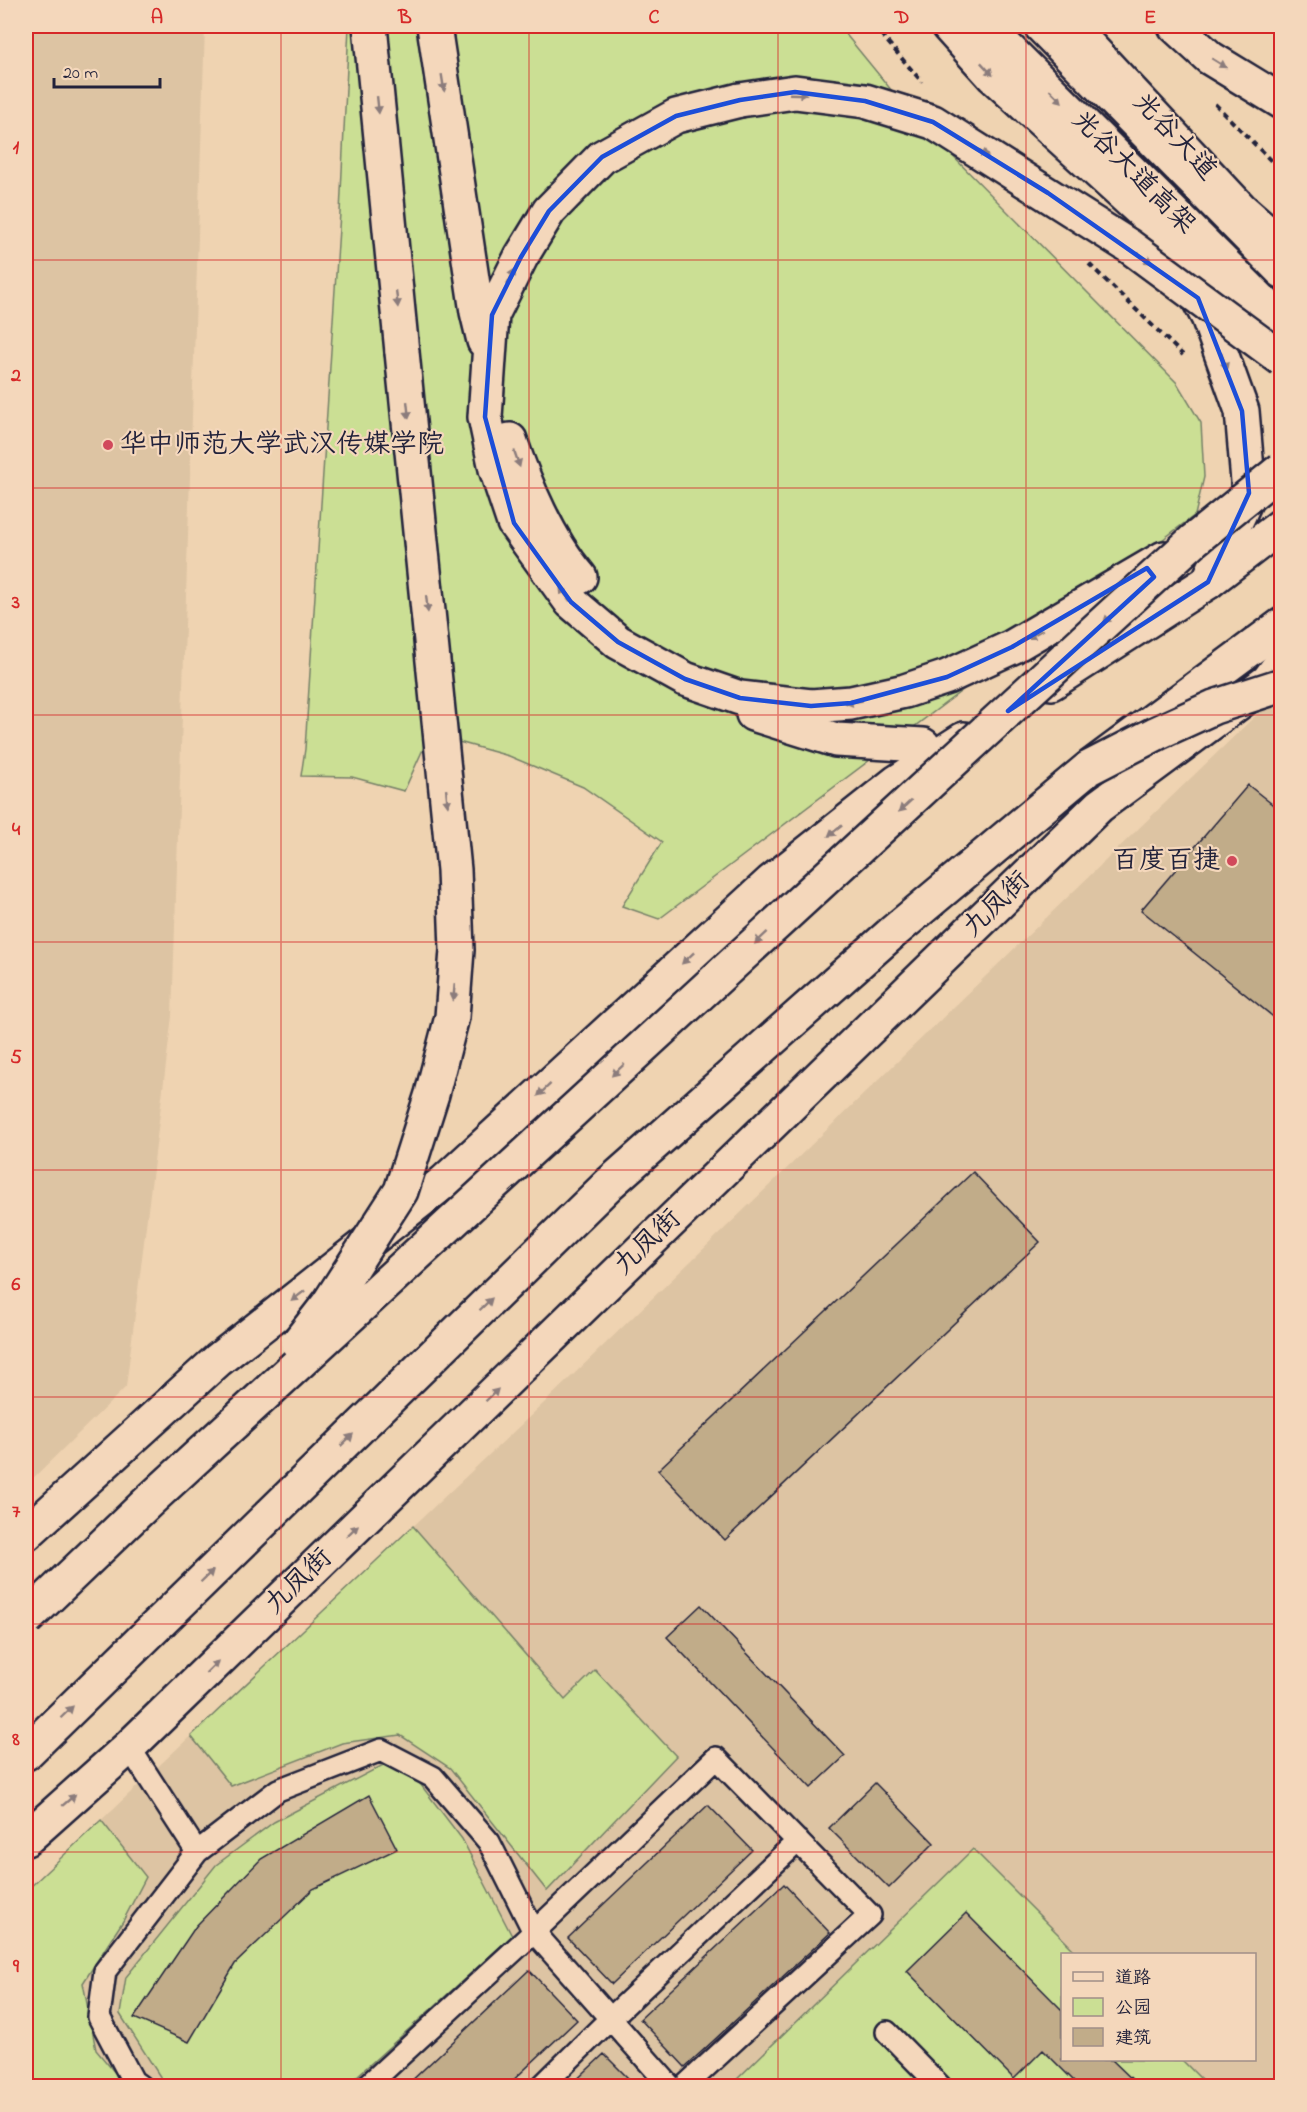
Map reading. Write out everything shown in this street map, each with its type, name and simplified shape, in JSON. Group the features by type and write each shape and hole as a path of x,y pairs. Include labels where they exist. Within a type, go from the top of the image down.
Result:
{"main road":[{"path":"247,1411 328,1304 401,1191 432,1094 452,1017 457,950 454,870 370,26"},
{"path":"434,26 477,312 498,406 524,480 566,561 623,627 685,680 740,698 811,706 851,703 905,692 947,677 1012,647 1194,540"},
{"path":"948,26 993,75 1164,232 1281,348"},
{"name":"光谷大道高架","path":"985,26 1281,321"},
{"name":"光谷大道高架","path":"1041,26 1281,271"},
{"name":"光谷大道","path":"1070,26 1241,209 1281,245"},
{"path":"1175,26 1210,58 1281,102"},
{"path":"923,745 836,740 755,715 685,680 618,642 571,602 514,523 496,469 485,417 492,315 521,256 549,211 602,157 676,116 740,100 795,92 865,101 933,122 1129,246 1281,359"},
{"path":"1241,209 1281,222"},
{"path":"1164,232 1208,317 1242,411 1248,493 1208,582"},
{"path":"26,1619 148,1502 1194,540 1281,469"},
{"path":"26,1534 218,1360 444,1182 771,882 897,782 1208,582 1281,525"},
{"path":"26,1753 610,1183 892,933 1089,768 1281,625"},
{"path":"1089,768 1278,676"},
{"name":"九凤街","path":"26,1839 129,1747 1099,806 1278,676"}],"lane":[{"path":"129,1747 197,1852"},
{"path":"140,2086 133,2081 99,2017 105,1971 197,1852 278,1790 381,1750 433,1777 489,1842 534,1932 670,2086"},
{"path":"367,2086 534,1932 716,1758 870,1915 685,2086"},
{"path":"542,2086 798,1842"},
{"path":"887,2032 940,2086"}],"highlighted area":[{"path":"795,92 865,101 933,122 1048,193 1198,298 1242,411 1249,493 1208,582 1008,711 1154,577 1147,568 1012,647 947,677 851,703 811,706 740,698 685,679 618,642 571,602 514,523 485,417 492,315 521,257 549,211 602,157 676,116 740,100"}],"shaded area":[{"name":"华中师范大学武汉传媒学院","path":"26,26 205,26 172,1016 126,1387 26,1485"},
{"path":"1281,691 1281,2086 26,2086 26,1891 543,1404"}],"green space":[{"path":"349,26 839,26 910,113 1177,383 1201,423 1204,477 1195,515 659,919 622,906 662,842 583,787 509,756 430,734 404,791 352,777 301,776 305,749 340,213"},
{"path":"413,1526 565,1700 595,1670 676,1756 547,1891 450,1768 400,1735 342,1743 231,1786 191,1736"},
{"path":"385,1764 418,1781 462,1839 512,1936 346,2086 166,2086 120,2014 126,1977 216,1865 274,1822"},
{"path":"101,1820 146,1877 123,1921 83,1983 96,2050 126,2086 26,2086 26,1891"},
{"path":"973,1849 1077,1953 1061,1953 1061,2061 1183,2061 1208,2086 730,2086"}],"building":[{"name":"百度百捷","path":"1248,785 1282,812 1282,1024 1141,910"},
{"path":"973,1172 1040,1242 725,1540 658,1470"},
{"path":"701,1605 845,1756 811,1788 667,1637"},
{"path":"875,1783 934,1843 889,1888 829,1828"},
{"path":"369,1795 397,1849 313,1889 235,1964 189,2042 134,2018 196,1926 261,1859"},
{"path":"708,1805 752,1850 612,1984 568,1938"},
{"path":"784,1884 830,1933 685,2067 640,2019"},
{"path":"966,1913 1061,2009 1061,2061 1113,2061 1139,2086 1079,2086 1043,2050 1014,2079 907,1971"},
{"path":"529,1970 577,2020 507,2086 406,2086"},
{"path":"604,2054 636,2086 570,2086"}],"place":[{"name":"华中师范大学武汉传媒学院","path":"108,445"},
{"name":"百度百捷","path":"1232,861"}]}
